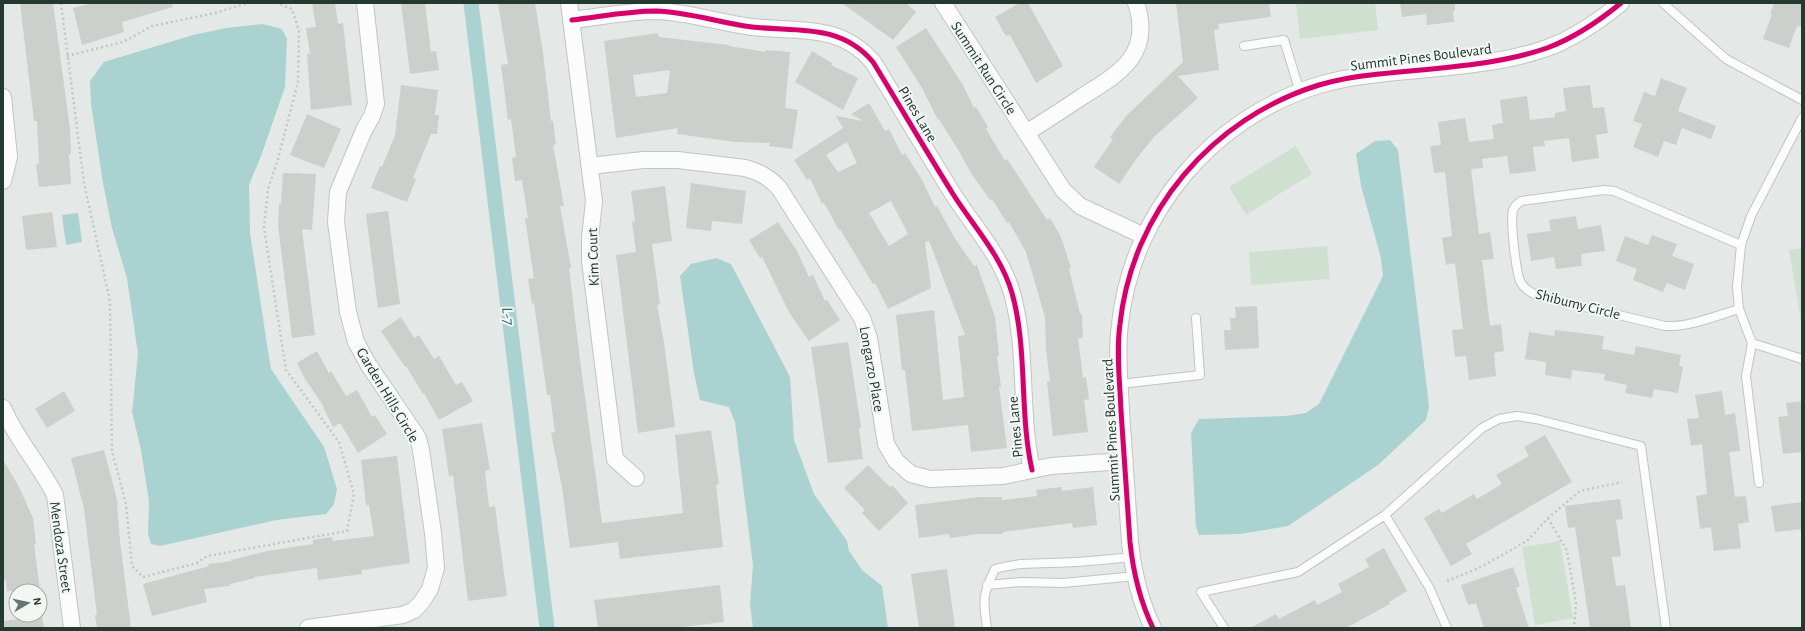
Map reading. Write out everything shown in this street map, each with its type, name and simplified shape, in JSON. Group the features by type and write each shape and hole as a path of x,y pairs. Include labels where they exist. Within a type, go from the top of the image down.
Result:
{"street":[{"name":"Garden Hills Circle","path":"308,628 403,615 414,610 430,589 436,568 432,525 418,438 368,364 356,342 348,312 336,222 338,192 376,104 365,3"},
{"name":"Kim Court","path":"569,3 594,201 590,238 590,261 615,459 636,478"},
{"name":"Summit Run Circle","path":"943,3 1063,190 1071,199 1090,212 1144,236"},
{"path":"1026,133 1112,78 1128,63 1138,44 1140,34 1139,12 1136,3"},
{"name":"Summit Pines Boulevard","path":"1153,628 1142,599 1132,558 1118,359 1121,318 1125,291 1135,258 1144,236 1160,207 1172,190 1202,153 1228,131 1248,117 1268,106 1300,92 1321,84 1354,77 1519,56 1548,47 1577,34 1603,18 1621,3"},
{"name":"Pines Lane","path":"572,20 635,12 657,11 753,27 807,30 832,34 851,42 866,54 873,62 954,195 991,248 1009,284 1019,326 1027,448 1032,470"},
{"path":"3,97 9,157 3,181"},
{"name":"Longarzo Place","path":"590,166 643,160 678,160 745,168 765,175 779,188 862,318 869,338 883,434 890,453 896,461 911,474 930,479 1003,476 1051,466 1125,461"},
{"name":"Mendoza Street","path":"3,408 9,422 55,495 72,628"}],"lane":[{"path":"1664,3 1726,59 1802,100"},
{"path":"1244,46 1284,40 1300,92"},
{"path":"1759,483 1746,376 1752,343 1739,309 1737,287 1741,245 1751,216 1801,122"},
{"name":"Shibumy Circle","path":"1739,309 1687,324 1665,326 1538,296 1528,291 1521,284 1518,274 1512,218 1514,208 1521,201 1604,190 1614,191 1741,245"},
{"path":"1120,384 1200,375 1196,318"},
{"path":"1752,343 1802,359"},
{"path":"1224,628 1202,592 1298,572 1385,515 1482,428 1499,419 1518,416 1536,419 1641,446 1666,628"},
{"path":"1385,515 1429,587 1447,628"},
{"path":"987,628 983,600 987,585 994,569 1009,565 1132,558"},
{"path":"987,585 1022,582 1063,582 1136,576"}],"path":[{"path":"61,3 84,183 110,301 112,451 126,504 132,566 143,577 197,563 207,556 347,531 354,494 339,442 286,370 264,228 268,189 278,159 298,82 299,31 292,9 277,3"},
{"path":"67,56 123,42 152,26 215,13 248,3"},
{"path":"1447,581 1479,568 1527,541 1548,518 1580,491 1622,482"},
{"path":"1548,518 1567,550 1576,603 1574,628"}],"green space":[{"path":"1296,3 1375,3 1378,30 1300,39"},
{"path":"1296,146 1312,174 1246,215 1229,187"},
{"path":"1327,246 1330,279 1251,285 1249,252"},
{"path":"1802,248 1802,320 1801,321 1789,250"},
{"path":"1560,541 1573,618 1535,625 1522,547"}],"water":[{"path":"263,24 282,29 287,39 285,87 261,156 249,185 250,233 268,351 271,369 324,447 337,489 334,504 326,514 276,520 160,546 151,544 148,535 149,501 141,450 132,412 138,354 127,278 112,228 103,183 91,104 90,81 104,62 193,35 226,28"},
{"path":"1390,140 1398,150 1429,406 1426,420 1378,465 1288,526 1240,534 1199,535 1196,527 1191,433 1199,419 1285,416 1306,413 1319,404 1383,276 1381,258 1361,186 1356,154 1375,141"},
{"path":"78,213 82,242 66,245 62,215"},
{"path":"716,258 731,264 790,377 794,440 814,494 847,541 849,551 862,570 882,586 888,628 753,628 750,605 753,565 735,422 729,407 700,400 694,373 680,276 691,264"}],"building":[{"path":"20,3 53,3 70,129 71,154 69,154 71,184 39,187 36,164 39,164 37,121 34,121"},
{"path":"92,3 172,3 173,7 122,22 124,32 82,45 73,8"},
{"path":"312,3 335,3 338,24 343,23 352,105 311,110 307,54 310,54 306,28 316,27"},
{"path":"401,3 425,3 431,52 436,51 439,70 410,74"},
{"path":"498,3 535,3 543,53 551,121 553,121 556,144 553,145 564,206 560,206 571,268 569,268 580,360 602,523 683,513 675,435 711,430 719,484 716,485 723,547 620,559 618,542 570,548 562,487 551,433 555,432 550,395 547,395 534,303 532,304 528,279 534,278 525,218 528,218 522,180 515,181 512,158 516,157 511,119 508,120 501,65 508,64"},
{"path":"842,3 906,3 916,12 893,40"},
{"path":"1020,3 1028,3 1063,66 1036,83 1010,35 1006,36 995,17"},
{"path":"1176,3 1269,3 1271,17 1218,24 1219,29 1214,30 1219,70 1178,76 1198,98 1155,136 1119,184 1094,167 1113,139 1110,137 1127,115 1183,62"},
{"path":"1400,3 1455,3 1455,10 1453,11 1454,22 1427,25 1426,14 1402,17"},
{"path":"1774,3 1802,3 1802,27 1797,26 1789,48 1763,39 1772,14 1770,14"},
{"path":"926,28 963,85 974,108 976,107 988,127 986,129 1005,161 1007,159 1047,220 1050,218 1061,237 1071,268 1069,269 1080,314 1082,314 1083,338 1078,338 1083,378 1086,377 1089,399 1084,400 1088,432 1053,436 1047,382 1050,382 1046,349 1045,317 1026,252 1009,222 1007,223 992,199 990,200 971,173 939,119 938,120 922,88 896,47"},
{"path":"658,33 659,37 729,45 765,52 765,50 790,52 785,108 798,110 792,149 769,146 770,143 735,142 677,134 678,128 616,138 604,41","holes":["670,70 667,93 636,97 633,75"]},
{"path":"812,51 832,63 831,65 858,78 843,110 795,82"},
{"path":"1661,78 1687,88 1678,111 1716,126 1711,139 1682,128 1676,145 1664,141 1658,157 1633,147 1642,124 1633,121 1644,92 1655,96"},
{"path":"401,85 438,90 435,115 439,115 437,134 431,134 413,178 416,179 407,202 371,188 380,166 382,167 395,135"},
{"path":"1590,85 1593,108 1604,107 1608,133 1596,135 1599,158 1572,162 1569,138 1544,141 1545,146 1533,147 1536,171 1510,174 1507,156 1482,159 1483,168 1471,169 1479,234 1490,232 1494,259 1482,260 1490,326 1501,324 1504,351 1494,353 1496,376 1469,380 1466,356 1455,357 1452,330 1463,329 1455,263 1446,265 1442,238 1452,236 1445,172 1434,173 1430,146 1441,145 1438,122 1465,118 1469,142 1494,139 1492,125 1503,123 1500,100 1527,96 1530,120 1555,117 1555,113 1566,111 1563,88"},
{"path":"869,103 885,131 889,129 902,155 905,153 922,180 935,207 937,206 954,237 974,266 977,265 995,317 999,356 997,356 1001,387 999,387 1007,448 971,452 968,425 912,431 905,370 902,370 896,315 934,310 943,400 964,397 958,336 965,335 929,241 925,242 931,288 888,309 875,283 873,284 824,203 822,204 810,178 807,180 794,160 843,128 836,116 863,121 851,114","holes":["847,142 857,163 838,172 826,155","891,201 908,234 889,246 869,213"]},
{"path":"307,114 341,129 324,168 290,155"},
{"path":"283,173 316,174 312,230 302,229 315,335 292,338 278,225"},
{"path":"691,183 746,191 742,224 712,221 711,231 686,228"},
{"path":"665,186 672,241 652,244 660,304 657,305 664,342 675,427 638,433 616,255 636,252 632,222 635,221 631,191"},
{"path":"388,211 400,304 378,308 366,214"},
{"path":"52,212 57,247 26,250 22,216"},
{"path":"1576,216 1578,229 1601,225 1605,251 1581,254 1582,266 1556,269 1554,257 1531,261 1527,234 1551,231 1549,220"},
{"path":"778,222 797,251 809,277 813,275 825,301 827,300 840,320 809,341 790,314 762,257 760,258 749,240"},
{"path":"1652,235 1677,244 1672,256 1694,264 1685,290 1667,283 1663,292 1633,280 1637,269 1616,261 1625,236 1648,245"},
{"path":"1257,306 1259,348 1225,350 1224,330 1231,330 1230,318 1236,318 1235,307"},
{"path":"401,317 414,338 419,335 434,359 439,356 456,385 462,382 473,401 439,420 424,393 423,394 406,366 405,367 381,331"},
{"path":"1555,330 1604,336 1602,349 1634,355 1636,346 1681,355 1679,366 1683,367 1678,393 1654,389 1652,398 1625,393 1627,385 1604,380 1605,374 1572,370 1571,379 1545,375 1546,362 1525,359 1529,332 1554,336"},
{"path":"848,342 861,427 859,428 863,459 828,463 811,347"},
{"path":"317,351 329,373 331,371 346,396 357,390 372,417 375,415 387,434 358,453 340,423 333,427 324,407 305,379 297,363"},
{"path":"64,391 75,411 47,428 35,409"},
{"path":"1722,391 1725,415 1735,413 1740,451 1729,452 1735,497 1746,496 1749,522 1738,524 1741,548 1714,551 1711,527 1700,529 1696,496 1707,494 1702,444 1691,446 1687,419 1699,418 1695,395"},
{"path":"1802,401 1802,452 1783,454 1778,417 1788,416 1786,403"},
{"path":"482,423 490,470 485,471 489,507 495,506 507,596 468,601 453,475 449,476 442,429"},
{"path":"1545,435 1572,482 1466,544 1472,554 1451,566 1424,518 1439,509 1442,513 1474,494 1477,499 1502,484 1496,475 1529,456 1524,447"},
{"path":"104,450 118,503 120,541 131,628 97,628 95,615 97,615 84,509 71,458"},
{"path":"397,456 410,563 362,570 362,574 318,580 317,568 254,577 255,578 230,584 230,586 204,589 207,602 152,616 143,584 209,566 208,564 232,561 231,560 267,551 313,544 313,540 332,537 333,541 374,536 369,505 366,505 361,460"},
{"path":"3,460 18,485 33,518 36,544 34,544 39,583 8,583 7,591 6,580 4,581"},
{"path":"868,465 890,487 892,485 908,503 879,531 862,513 865,510 844,488"},
{"path":"1061,487 1062,491 1093,487 1097,525 1073,528 1072,523 1003,532 1003,534 979,534 950,538 949,534 919,538 915,505 979,497 1002,497 1002,500 1037,496 1036,490"},
{"path":"1620,499 1623,519 1616,520 1621,556 1612,557 1616,586 1625,585 1631,628 1590,628 1575,527 1568,528 1565,506"},
{"path":"1802,502 1802,529 1775,532 1771,506"},
{"path":"1384,548 1407,591 1389,602 1390,604 1346,628 1250,628 1276,614 1279,619 1315,600 1317,605 1342,592 1338,584 1369,567 1365,559"},
{"path":"1513,567 1520,586 1516,588 1529,628 1484,628 1476,603 1468,605 1461,585"},
{"path":"947,569 955,628 919,628 911,574"},
{"path":"720,585 724,622 675,628 598,628 594,600"},
{"path":"8,620 8,623 43,623 44,628 4,628 3,621"}],"waterway":[{"name":"L-7","path":"471,3 547,628"}],"cycle path":[{"path":"1153,628 1144,607 1138,586 1130,542 1119,379 1119,335 1128,283 1141,244 1160,208 1184,175 1212,146 1244,121 1280,100 1319,85 1349,78 1464,66 1527,54 1557,44 1576,34 1595,23 1621,3"},
{"path":"572,20 624,13 656,11 680,13 752,27 817,32 832,35 846,41 860,50 873,62 953,194 994,253 1007,279 1017,315 1020,337 1026,426 1032,470"}]}
